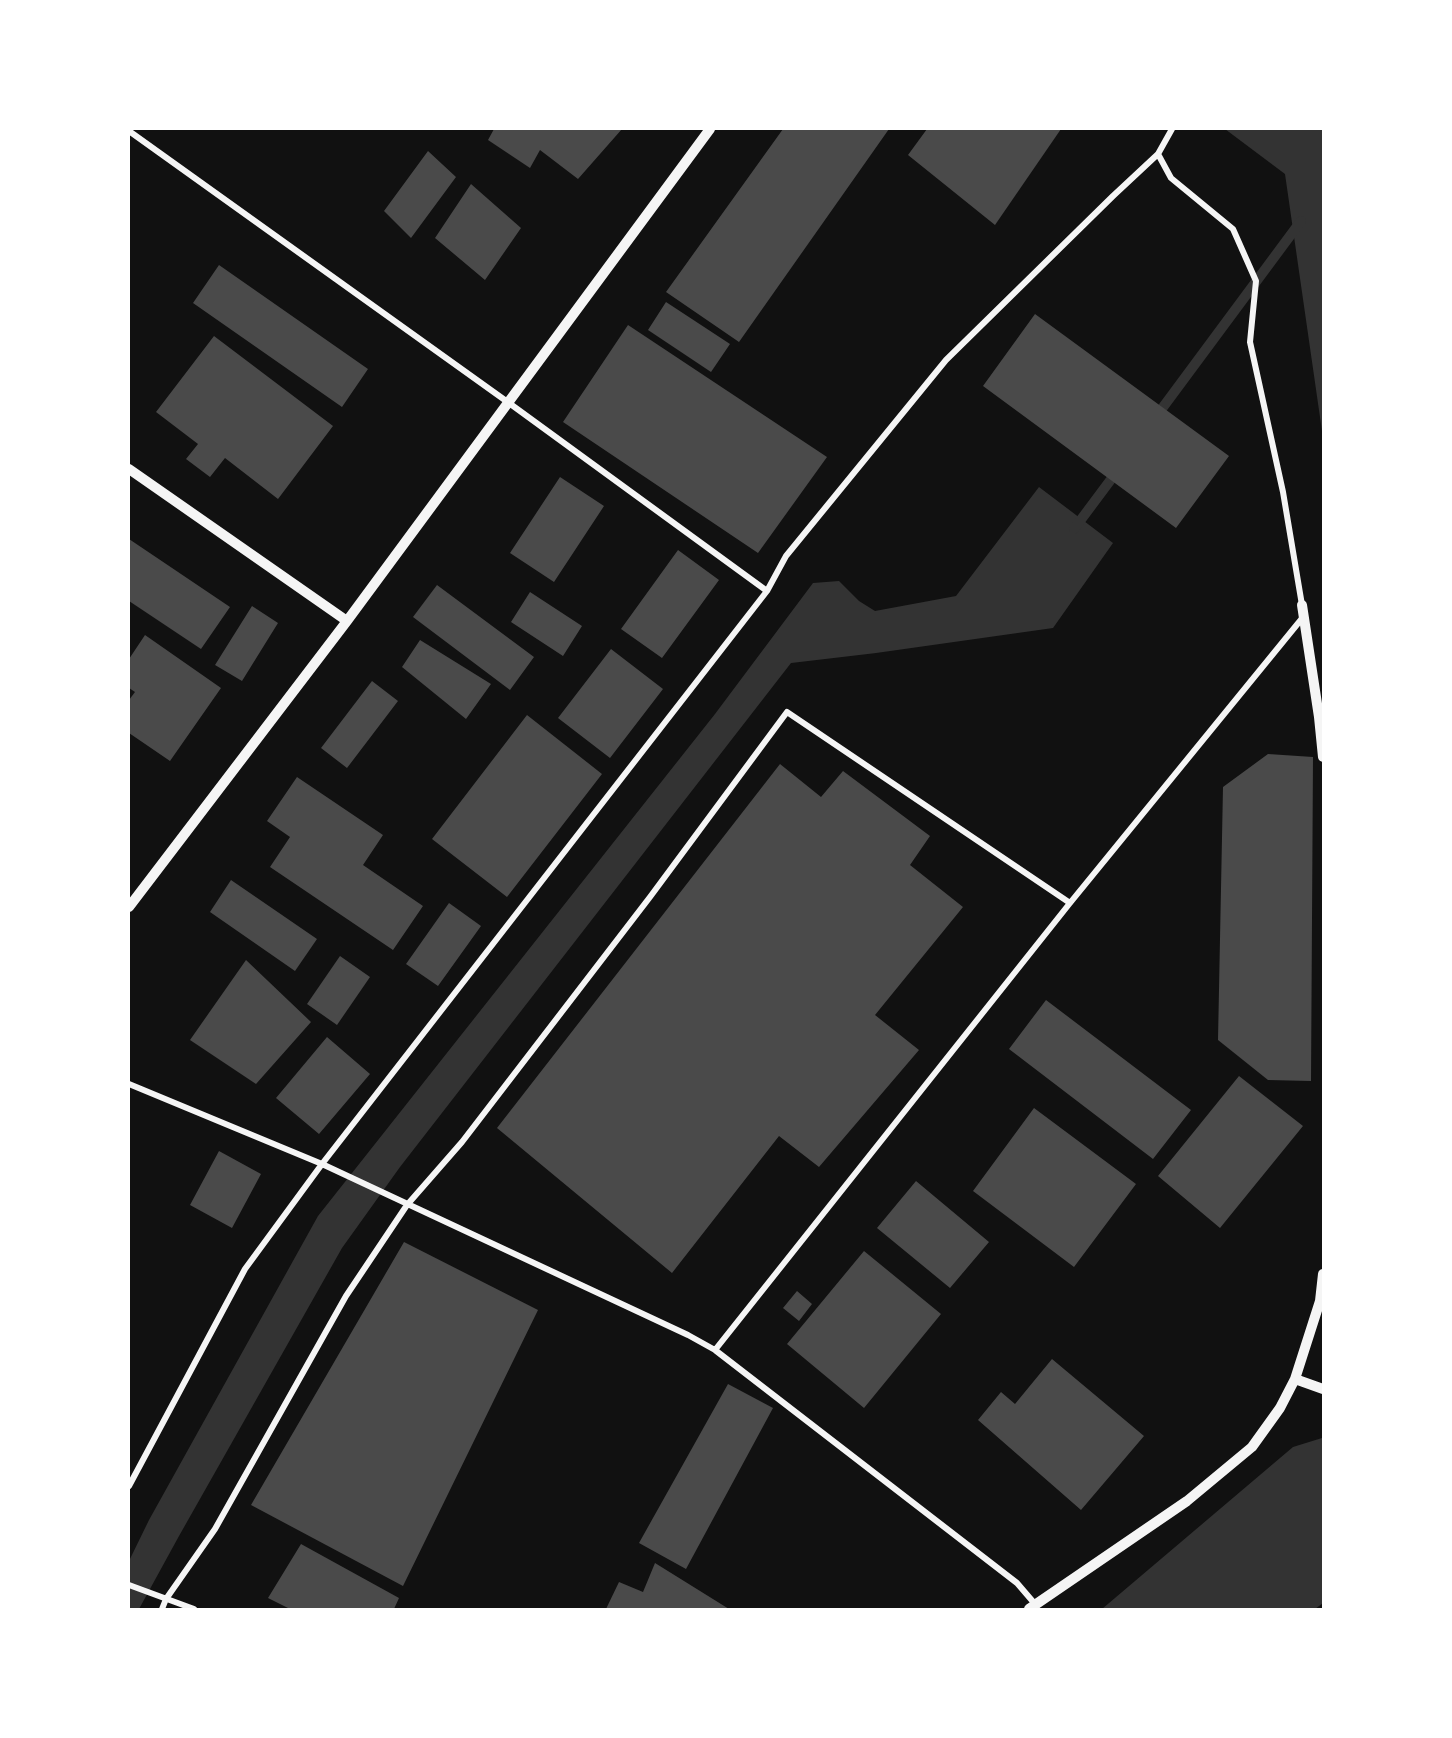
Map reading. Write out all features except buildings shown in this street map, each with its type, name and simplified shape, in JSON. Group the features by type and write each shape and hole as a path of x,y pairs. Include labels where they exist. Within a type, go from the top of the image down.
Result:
{"street":[{"path":"129,907 347,621 710,129"},
{"path":"129,1486 244,1269 322,1164 767,591 786,556 946,360 1158,154 1172,129"},
{"path":"129,131 767,591"},
{"path":"1158,154 1171,178 1233,229 1256,281 1250,342 1283,492 1303,611 1323,757"},
{"path":"129,469 347,621"},
{"path":"715,1350 1303,611"},
{"path":"162,1609 166,1599 215,1529 346,1296 407,1205 469,1133 650,897 787,712 1070,903"},
{"path":"129,1084 322,1164 688,1335 715,1350 1017,1584 1032,1607 1187,1501 1252,1447 1280,1407 1295,1379 1320,1301 1323,1274"},
{"path":"1295,1379 1323,1389"},
{"path":"129,1585 194,1609"}],"shaded area":[{"path":"1225,129 1323,129 1323,438 1285,174"},
{"path":"1039,487 1113,543 1053,628 791,663 400,1167 342,1248 139,1609 129,1609 129,1561 149,1520 318,1216 715,714 813,583 839,581 859,601 875,611 956,596"},
{"path":"1323,1438 1323,1603 1315,1609 1102,1609 1293,1447"}],"waterway":[{"path":"1155,418 1301,221"},
{"path":"1074,529 1118,470"}]}
